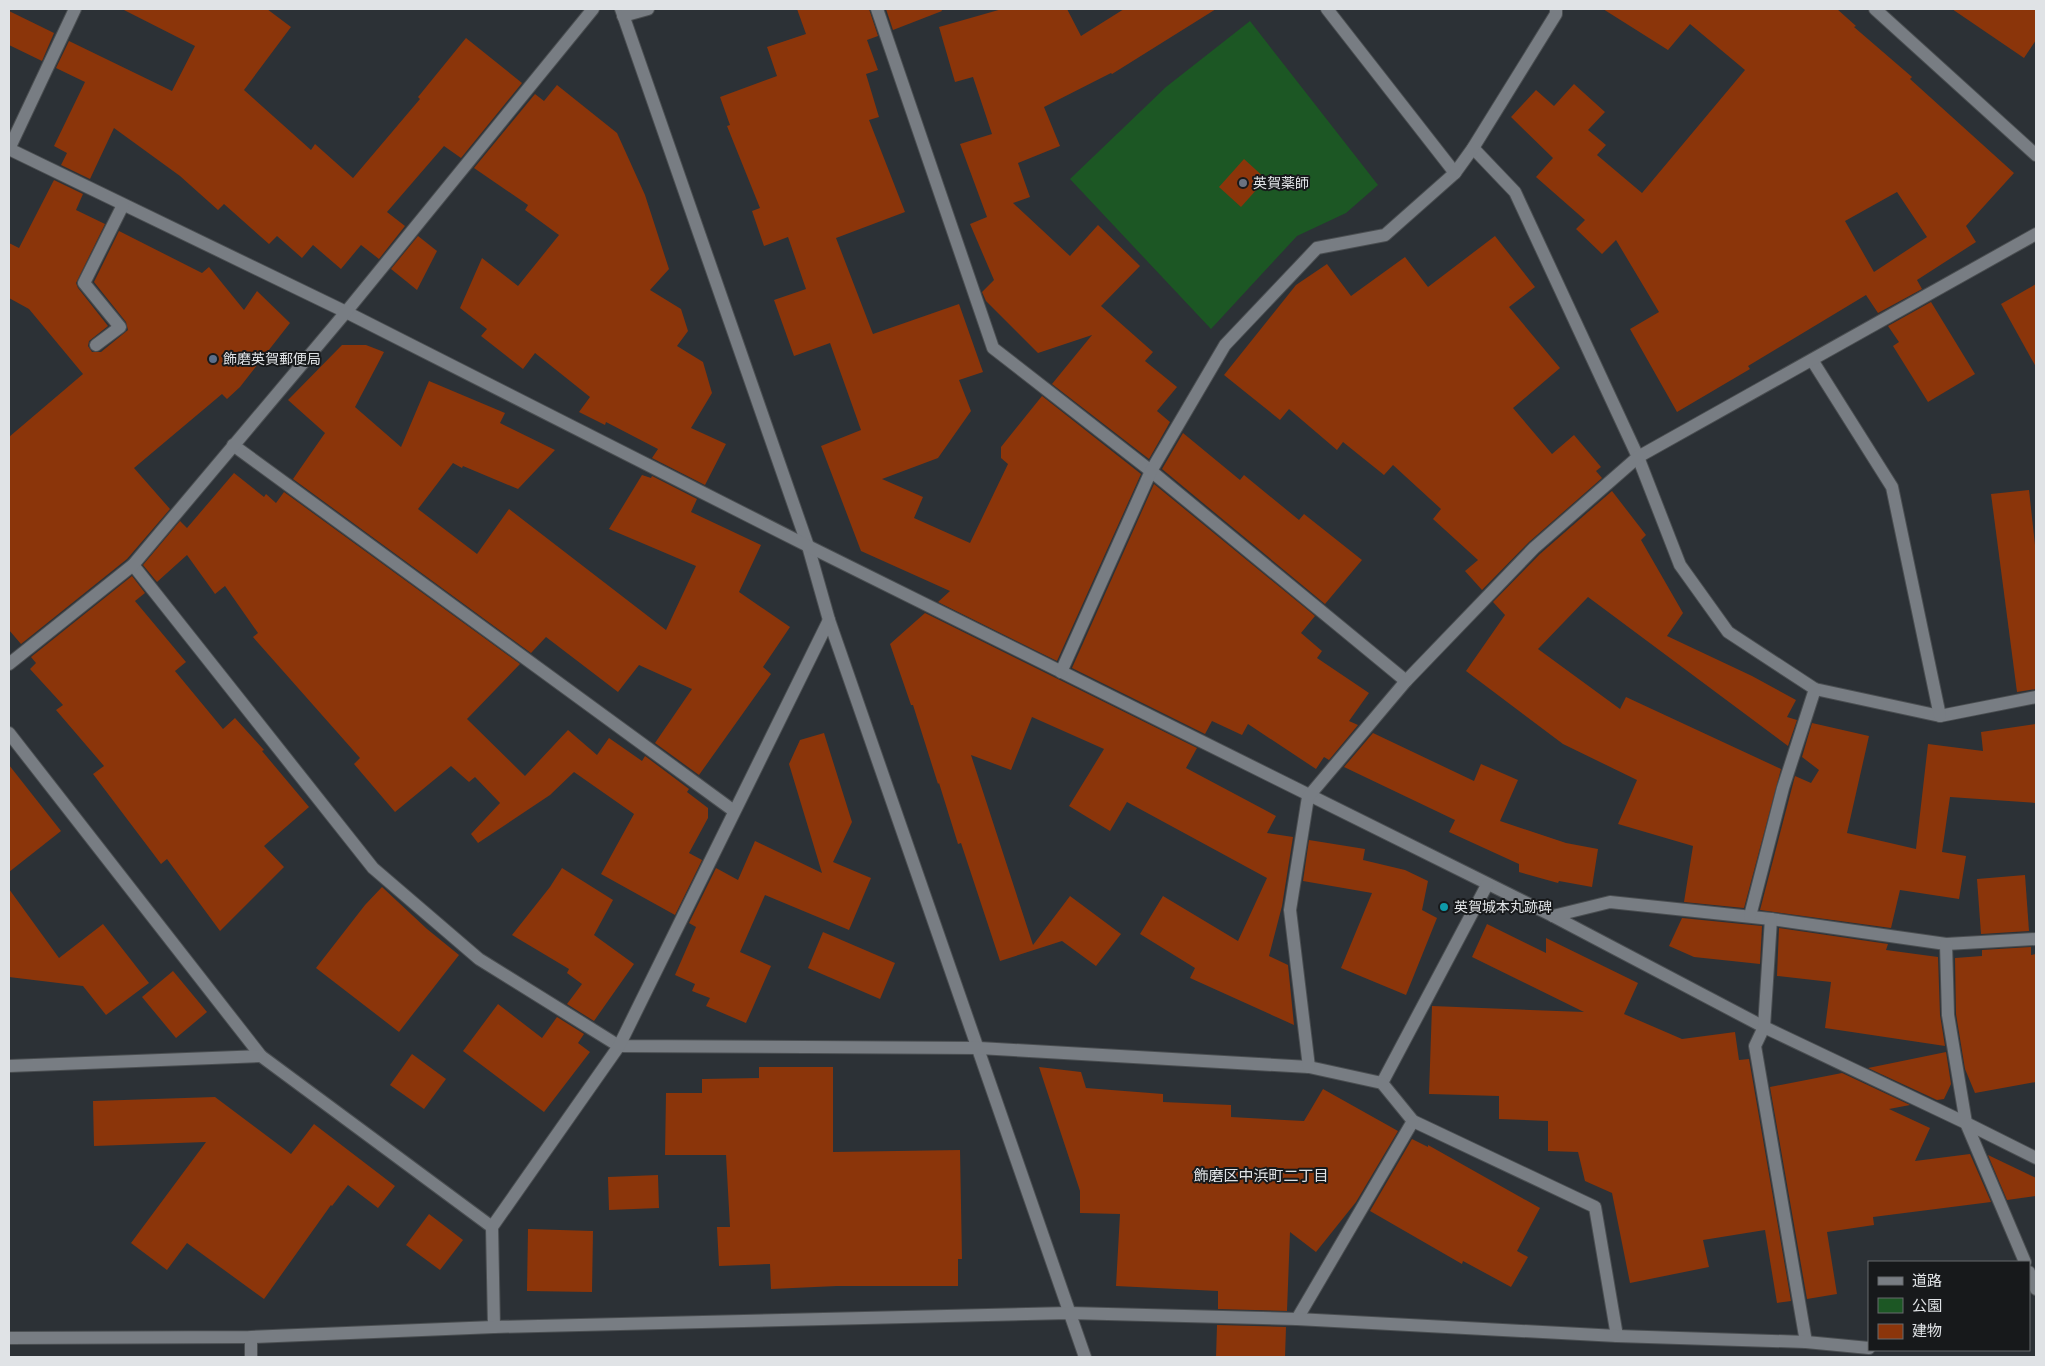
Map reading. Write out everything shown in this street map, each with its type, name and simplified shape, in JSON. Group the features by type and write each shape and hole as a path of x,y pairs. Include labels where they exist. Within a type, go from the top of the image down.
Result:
{"street":[{"path":"75,9 9,149 346,312 1308,797 1553,916 1764,1027 2036,1158"},
{"path":"9,664 134,565 346,312 593,9"},
{"path":"648,9 622,12 808,546 829,620 979,1048 1069,1313 1086,1357"},
{"path":"877,9 993,348 1151,472 1406,681"},
{"path":"1327,9 1454,173"},
{"path":"1061,672 1151,472 1225,345 1317,248 1385,235 1454,173 1473,148 1556,14 1556,9"},
{"path":"1874,9 2036,155"},
{"path":"1473,148 1514,192 1638,457 1680,564 1728,632 1815,689 1940,716 2036,697"},
{"path":"96,346 120,327 84,283 123,205"},
{"path":"1309,1067 1290,910 1308,797 1406,681 1534,548 1638,457 2036,234"},
{"path":"1812,360 1892,487 1940,716"},
{"path":"234,445 734,811"},
{"path":"134,565 373,868 479,958 619,1046 979,1048 1309,1067 1382,1083 1413,1121 1595,1207 1617,1336"},
{"path":"494,1327 492,1227 619,1046 829,620"},
{"path":"1750,916 1783,788 1815,689"},
{"path":"9,733 261,1056 492,1227"},
{"path":"1382,1083 1487,885"},
{"path":"1553,916 1610,902 1750,916 1946,944 2036,939"},
{"path":"1771,919 1764,1027 1755,1046 1806,1342"},
{"path":"1946,944 1948,1015 1966,1123 2025,1261"},
{"path":"9,1066 261,1056"},
{"path":"1297,1319 1413,1121"},
{"path":"2030,1274 2036,1289"},
{"path":"9,1338 251,1337 494,1327 1069,1313 1297,1319 1617,1336 1806,1342 1868,1349"},
{"path":"251,1337 251,1357"}],"green space":[{"path":"1250,21 1378,185 1346,213 1297,236 1211,329 1070,179 1166,87"}],"building":[{"path":"122,9 267,9 291,27 244,90 311,150 315,144 353,178 420,99 418,97 466,38 522,83 461,158 444,146 387,212 405,226 379,259 361,245 341,269 313,245 302,258 277,236 269,244 224,204 218,210 180,176 114,128 90,179 61,165 67,153 54,146 85,82 56,68 69,41 172,91 195,46"},
{"path":"797,9 869,9 878,36 867,40 878,70 866,74 879,117 869,120 905,212 836,238 873,334 959,304 983,372 959,380 971,411 938,458 882,479 923,497 914,518 970,543 1008,464 1001,458 1001,447 1042,396 1141,474 1057,661 938,602 950,591 861,551 821,446 861,430 830,343 794,356 774,300 806,289 788,237 764,246 752,211 760,208 727,126 730,125 720,97 777,76 767,47 806,34"},
{"path":"886,9 941,9 942,11 893,30"},
{"path":"1002,9 1067,9 1081,36 1124,9 1216,9 1112,74 1044,107 1060,146 1018,163 1030,197 1013,203 1070,256 1098,225 1140,266 1101,306 1153,352 1145,361 1177,387 1157,411 1170,422 1149,459 1052,384 1092,335 1038,353 986,301 982,292 994,280 970,224 987,217 960,144 992,134 973,77 955,82 939,27"},
{"path":"1603,9 1837,9 1856,26 1854,27 1912,77 1910,79 2014,173 1966,226 1976,242 1917,280 1922,289 1878,313 1866,295 1748,366 1750,369 1677,412 1630,329 1659,312 1616,240 1602,254 1576,229 1585,220 1536,177 1553,158 1511,117 1536,90 1554,106 1574,84 1605,112 1588,130 1606,145 1597,155 1642,193 1745,70 1690,24 1668,50","holes":["1897,192 1927,237 1874,272 1845,221"]},
{"path":"1952,9 2036,9 2036,40 2024,58"},
{"path":"9,11 54,33 42,61 9,45"},
{"path":"557,85 617,133 645,195 669,269 650,290 681,309 688,331 677,346 703,362 712,393 691,428 726,444 705,485 652,458 658,449 606,422 605,425 579,412 590,397 535,353 523,369 481,336 487,329 460,308 482,258 518,286 559,235 525,210 528,205 474,168 535,94 544,101"},
{"name":"英賀薬師","path":"1244,159 1266,179 1241,207 1219,187"},
{"path":"54,180 83,194 76,210 105,224 76,283 108,326 89,341 88,346 92,352 101,352 128,330 126,322 94,282 119,231 202,273 209,267 244,310 257,291 290,323 240,387 227,399 222,394 134,468 170,509 127,559 21,644 9,630 9,437 83,374 29,309 9,298 9,243 19,248"},
{"path":"418,236 437,251 417,290 391,269"},
{"path":"1495,236 1535,287 1509,307 1560,368 1513,408 1552,454 1574,435 1601,467 1596,471 1602,478 1529,542 1482,590 1465,571 1478,560 1433,519 1441,509 1393,465 1384,475 1343,442 1337,450 1289,409 1280,420 1224,375 1296,285 1327,264 1351,296 1405,257 1428,287"},
{"path":"2036,284 2036,367 2001,304"},
{"path":"1931,302 1975,374 1928,402 1893,346 1899,342 1888,326"},
{"path":"342,345 366,345 384,352 355,407 401,447 429,381 505,413 500,423 555,450 518,489 453,463 418,509 477,554 509,509 666,630 696,566 609,529 642,475 651,478 652,476 697,499 691,512 761,545 739,592 790,627 763,667 771,674 699,775 655,743 692,689 639,665 618,692 546,637 531,653 293,479 325,433 288,400"},
{"path":"1183,433 1240,480 1244,475 1299,520 1304,514 1362,560 1325,604 1162,469"},
{"path":"234,473 264,497 266,494 276,503 284,492 520,664 467,719 525,776 568,730 597,755 609,738 642,761 645,756 689,789 687,792 708,808 708,818 689,853 702,860 675,915 601,874 634,814 574,772 550,795 478,843 471,834 500,803 475,777 469,782 451,766 395,812 354,764 360,758 253,637 258,633 225,586 215,594 187,555 157,582 143,565 180,521 187,528"},
{"path":"1154,484 1315,616 1301,633 1322,651 1317,658 1369,693 1349,721 1358,725 1329,760 1324,757 1316,769 1248,724 1242,735 1212,721 1205,734 1072,668"},
{"path":"2029,490 2036,554 2036,689 2017,692 1991,494"},
{"path":"1612,491 1646,535 1641,540 1683,613 1667,636 1752,676 1796,700 1787,717 1797,720 1788,746 1588,597 1538,649 1620,709 1626,697 1781,769 1744,908 1684,902 1693,846 1618,824 1637,780 1563,744 1466,671 1505,615 1493,602 1540,554"},
{"path":"132,576 145,593 135,601 186,662 175,671 223,729 235,718 264,750 262,751 309,807 264,846 284,867 220,931 167,859 161,864 93,774 104,766 56,710 63,705 30,669 36,663 31,657"},
{"path":"925,613 1197,748 1186,768 1276,816 1267,833 1293,837 1282,906 1269,956 1288,965 1294,1025 1190,978 1195,968 1140,934 1163,896 1238,941 1267,878 1127,802 1110,831 1069,806 1104,749 1032,717 1011,770 971,755 1033,945 1070,896 1121,934 1096,966 1062,941 1000,961 961,843 958,844 913,705 911,705 890,644"},
{"path":"1812,723 1869,736 1847,833 1916,849 1928,744 1983,751 1981,732 2036,724 2036,803 1950,797 1942,852 1966,856 1959,899 1900,890 1891,928 1760,910 1795,776 1811,783 1819,770 1802,757"},
{"path":"824,733 852,822 833,862 871,878 849,930 765,895 740,952 771,966 746,1023 706,1006 710,998 692,991 695,984 675,975 696,927 689,923 716,868 738,880 755,841 822,873 789,764 800,740"},
{"path":"1373,733 1474,781 1481,764 1518,780 1500,821 1566,843 1598,849 1592,887 1559,881 1558,883 1519,872 1519,864 1449,832 1455,820 1344,767"},
{"path":"9,765 61,831 9,872"},
{"path":"1309,840 1365,849 1363,860 1405,870 1428,881 1422,910 1437,918 1406,995 1341,968 1372,893 1303,881"},
{"path":"562,868 613,900 594,935 634,964 594,1021 567,1004 582,984 567,973 569,969 512,935 550,887"},
{"path":"2025,875 2029,931 1981,934 1977,879"},
{"path":"382,887 427,929 459,955 399,1032 316,968 365,905"},
{"path":"9,889 59,958 103,924 149,983 106,1015 83,986 9,977"},
{"path":"1682,918 1762,926 1760,964 1694,957 1669,946"},
{"path":"1487,924 1546,953 1546,938 1638,983 1624,1014 1682,1039 1735,1032 1739,1060 1749,1059 1791,1301 1777,1303 1765,1230 1703,1240 1709,1267 1630,1283 1612,1193 1585,1181 1578,1152 1548,1151 1548,1121 1499,1119 1499,1096 1429,1094 1432,1006 1584,1012 1472,957"},
{"path":"1779,928 1888,944 1886,950 1938,957 1940,1015 1945,1046 1825,1028 1831,982 1777,976"},
{"path":"823,932 895,963 880,999 808,968"},
{"path":"2031,947 2031,955 2036,954 2036,1082 1975,1093 1965,1069 1956,1014 1955,958 1982,956 1982,950"},
{"path":"173,971 207,1012 176,1038 142,997"},
{"path":"498,1004 542,1038 557,1017 584,1034 578,1043 590,1052 544,1112 463,1051"},
{"path":"1946,1052 1951,1084 1944,1099 1937,1100 1868,1068"},
{"path":"412,1054 446,1079 424,1109 390,1085"},
{"path":"759,1067 833,1067 833,1152 960,1150 962,1259 958,1259 958,1286 837,1286 771,1289 770,1264 719,1266 717,1227 730,1227 726,1155 665,1155 666,1093 702,1093 702,1079 759,1078"},
{"path":"1039,1067 1081,1072 1086,1088 1163,1094 1163,1102 1231,1105 1231,1117 1304,1121 1323,1089 1398,1131 1356,1202 1316,1252 1290,1232 1287,1311 1218,1309 1218,1291 1116,1286 1120,1214 1080,1213 1080,1191"},
{"path":"1842,1073 1910,1105 1889,1109 1930,1128 1915,1161 1970,1154 1991,1202 1873,1217 1874,1225 1827,1232 1837,1294 1807,1299 1770,1087"},
{"path":"215,1097 291,1154 314,1124 395,1186 378,1208 348,1185 331,1205 264,1299 187,1243 167,1270 131,1243 206,1142 94,1146 93,1101"},
{"path":"1412,1139 1428,1147 1428,1145 1540,1208 1517,1251 1528,1257 1511,1287 1463,1261 1462,1264 1370,1211"},
{"path":"1988,1155 2036,1178 2036,1196 2007,1200"},
{"path":"658,1175 659,1208 609,1210 608,1177"},
{"path":"429,1214 463,1240 440,1270 406,1245"},
{"path":"528,1229 593,1231 592,1292 527,1291"},
{"path":"1217,1325 1286,1327 1285,1357 1216,1357"}],"place":[{"name":"英賀薬師","path":"1243,183"},
{"name":"飾磨英賀郵便局","path":"213,359"},
{"name":"英賀城本丸跡碑","path":"1444,907"}],"district":[{"name":"飾磨区中浜町二丁目","path":"1261,1176"}]}
